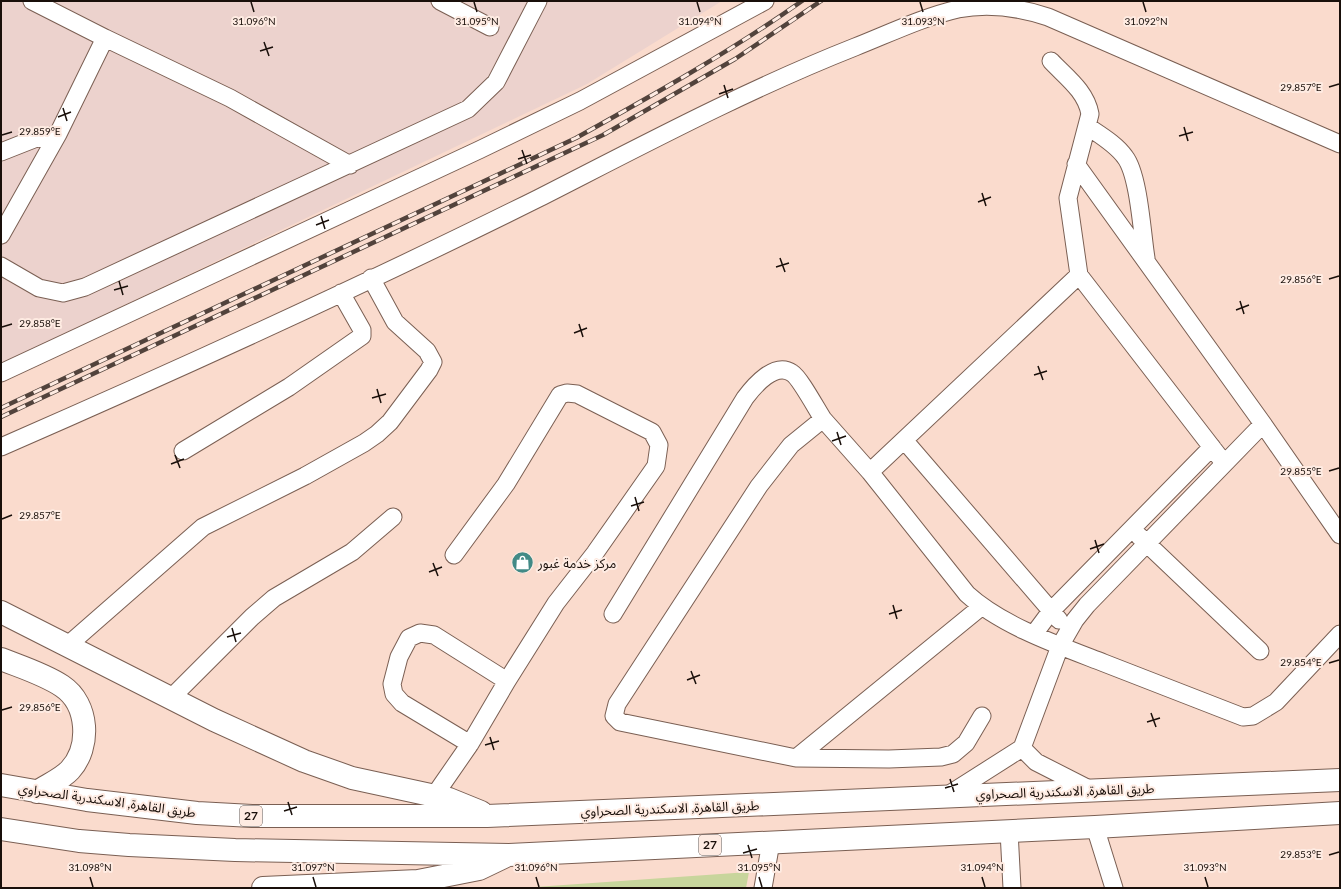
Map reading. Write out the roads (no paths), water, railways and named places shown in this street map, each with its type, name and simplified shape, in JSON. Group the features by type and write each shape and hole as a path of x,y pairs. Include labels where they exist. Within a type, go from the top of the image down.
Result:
{"highway":[{"path":"1,612 259,742 304,761 352,778 462,803 487,816"},
{"path":"1,659 63,686 78,704 85,727 82,750 70,770 19,788"},
{"name":"طريق القاهرة, الاسكندرية الصحراوي","path":"19,788 142,808 197,813 260,816 487,816 1340,780"},
{"name":"27","path":"1,828 79,840 129,845 235,850 509,855 1095,827 1340,813"},
{"path":"263,888 439,883 479,869 509,855"}],"street":[{"path":"32,1 230,98 350,165"},
{"path":"440,1 490,27"},
{"path":"1,266 39,288 63,293 85,288 468,109 478,102 496,82 538,1"},
{"path":"1,373 560,110 765,1"},
{"path":"1,447 341,293 464,235 762,86 827,58 934,17 980,3 1019,8 1048,17 1340,144"},
{"path":"1,235 58,134 105,38"},
{"path":"1051,61 1081,92 1088,103 1090,114 1068,198 1079,275 1224,463"},
{"path":"1087,126 1119,149 1127,158 1134,173 1146,260"},
{"path":"1,152 34,139 58,134"},
{"path":"1076,164 1263,424 1340,535"},
{"path":"870,472 1079,275"},
{"path":"67,646 203,527 305,476 358,447 377,434 390,422 429,370 433,362 427,351 405,333 395,322 371,278"},
{"path":"183,451 289,387 362,336 362,330 341,293"},
{"path":"613,614 753,387 773,372 784,369 793,373 823,419 870,472 967,594 981,607 1034,634 1060,646 1243,717 1253,716 1276,702 1340,634"},
{"path":"434,796 470,744 507,681 556,603 595,553 656,466 659,445 652,432 578,394 567,392 560,395 506,484 454,555"},
{"path":"823,419 791,445 759,486 617,704 614,716 620,722 796,758 888,759 940,757 953,754 966,743 982,716"},
{"path":"945,796 1022,748 1060,646 1068,631 1086,606 1263,424"},
{"path":"904,440 1068,631"},
{"path":"1034,634 1051,611 1212,447"},
{"path":"171,698 252,617 274,598 352,552 393,517"},
{"path":"1132,528 1260,652"},
{"path":"796,758 981,607"},
{"path":"470,744 402,703 394,694 392,684 399,657 409,638 420,633 434,635 507,681"},
{"path":"1022,748 1036,762 1091,790"},
{"path":"1095,827 1110,888"},
{"path":"1009,831 1012,888"},
{"path":"763,888 771,842"}],"railway":[{"path":"1,408 576,138 719,55 775,20 802,1"},
{"path":"1,417 603,135 735,59 821,1"}],"place":[{"name":"مركز خدمة غبور","path":"523,563"}]}
